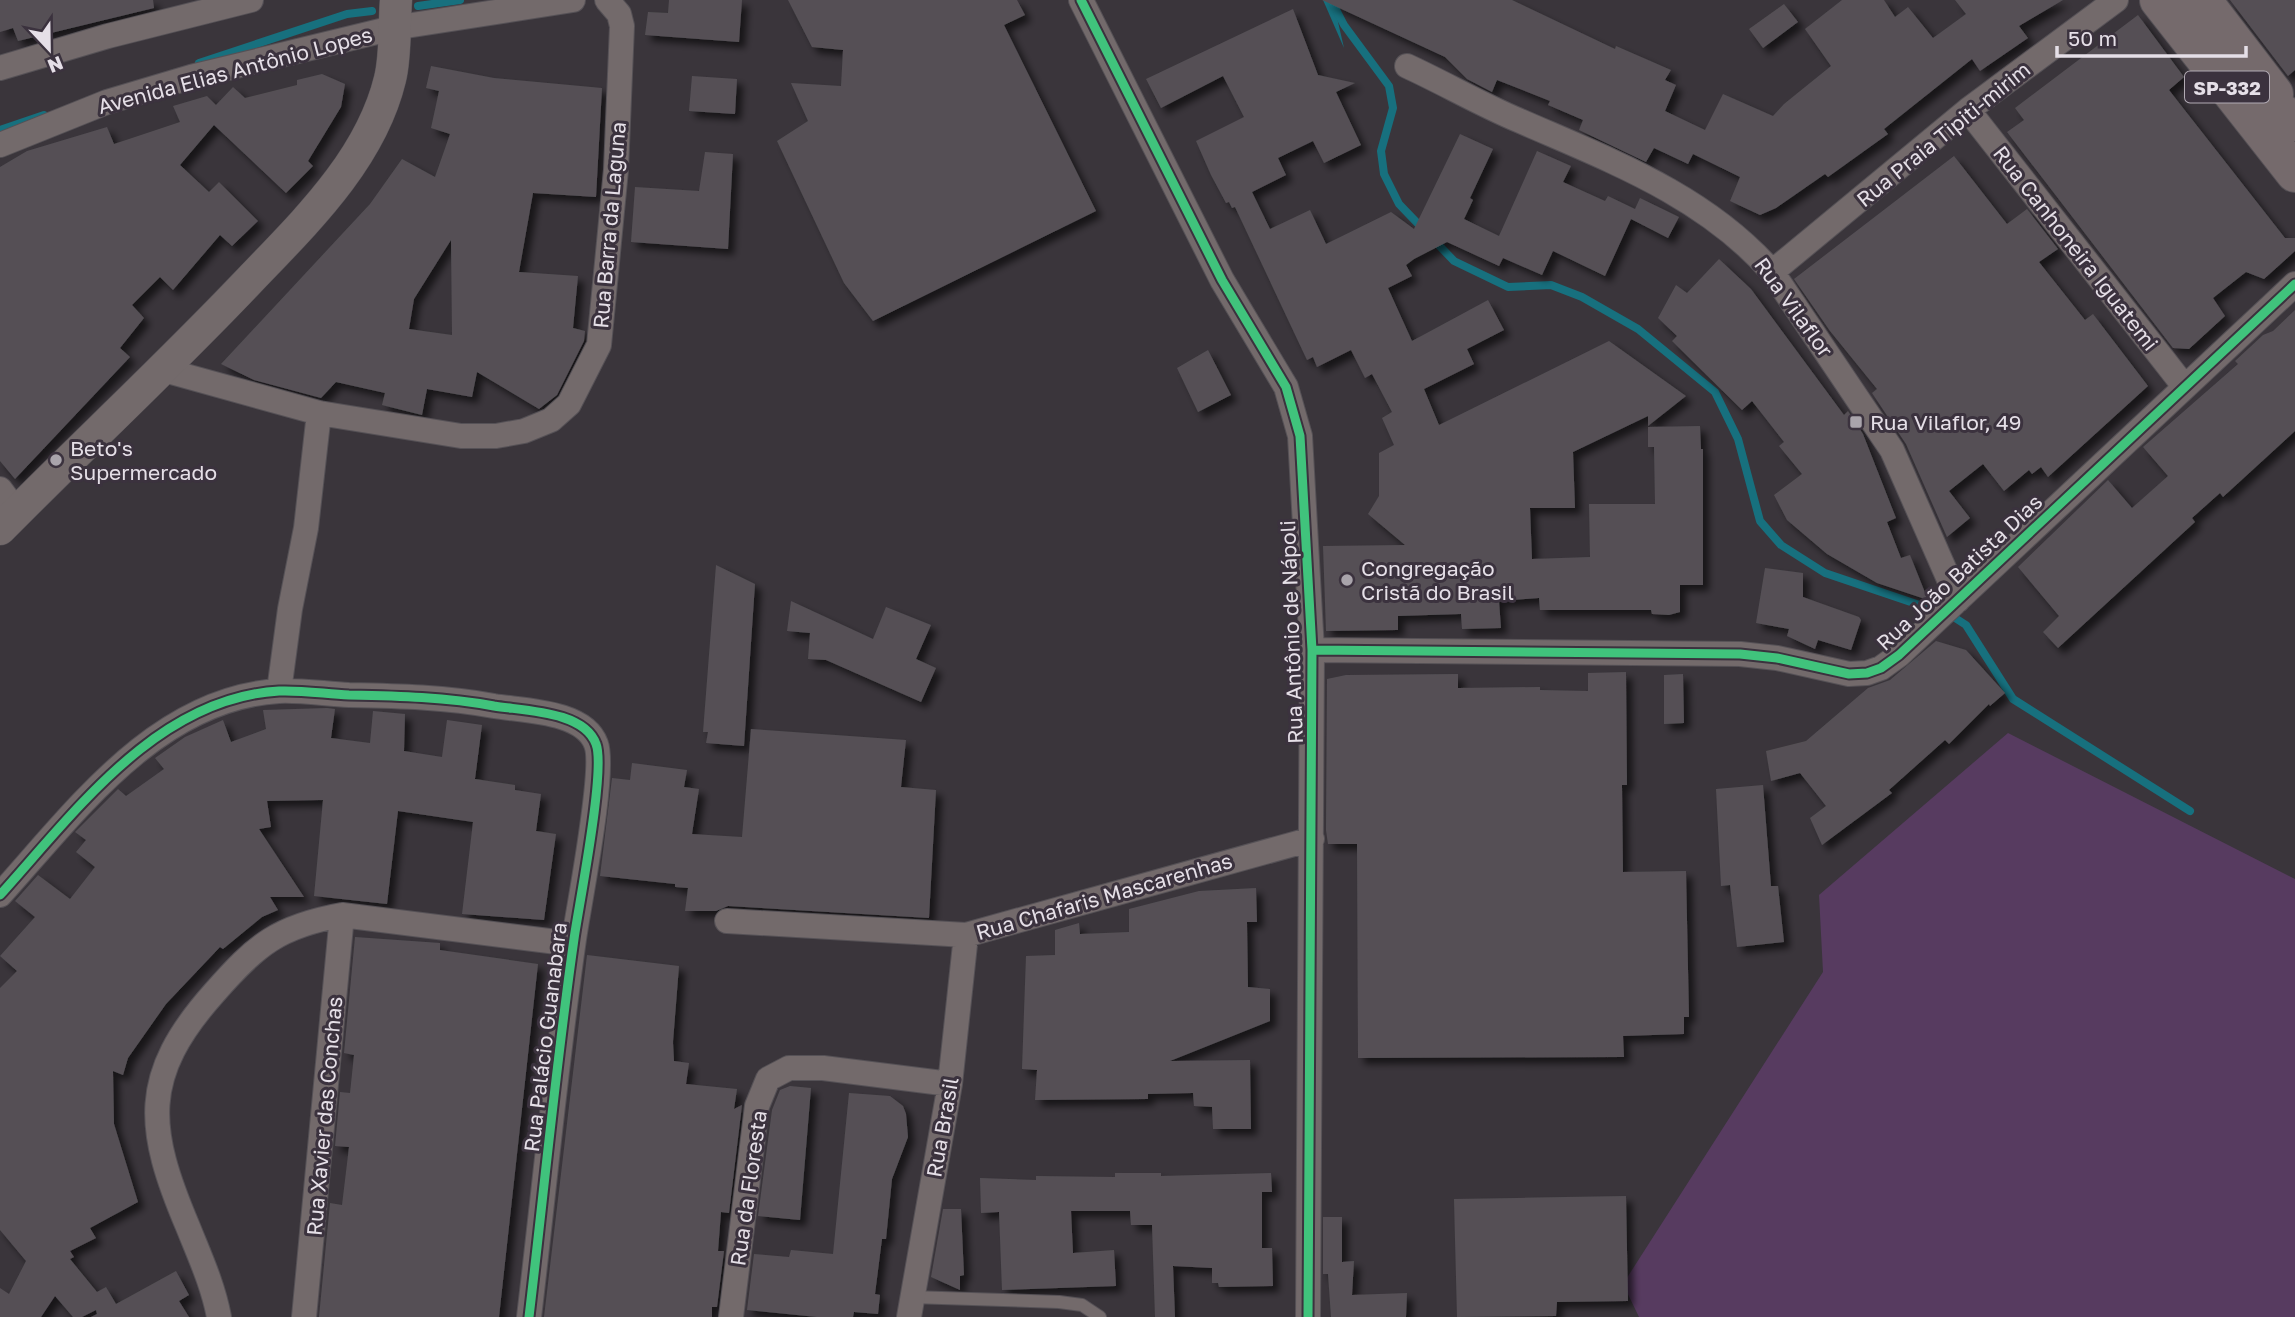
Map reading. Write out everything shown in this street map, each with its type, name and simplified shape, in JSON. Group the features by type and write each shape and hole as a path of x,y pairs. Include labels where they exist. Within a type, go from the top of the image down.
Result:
{"main road":[{"name":"SP-332","path":"2159,0 2295,173"},
{"path":"2178,0 2251,91 2295,121"},
{"name":"SP-332","path":"2202,0 2295,121"}],"street":[{"path":"0,68 108,36 251,0"},
{"name":"Avenida Elias Antônio Lopes","path":"0,145 107,102 394,14 573,0"},
{"name":"Rua Barra da Laguna","path":"164,370 319,413 461,436 496,436 524,431 542,424 569,404 599,345 604,312 616,170 622,26 620,14 607,0"},
{"name":"Rua Antônio de Nápoli","path":"1080,0 1222,280 1286,387 1303,464 1312,650 1308,1317"},
{"name":"Rua Praia Tipiti-mirim","path":"1772,272 1968,110 2116,0"},
{"path":"6,510 164,370 303,224 343,176 373,124 391,78 394,14"},
{"name":"Rua Vilaflor","path":"1408,66 1642,176 1693,203 1729,228 1772,272 1892,450 1954,604"},
{"name":"Rua Canhoneira Iguatemi","path":"1968,110 2184,386"},
{"name":"Rua João Batista Dias","path":"1312,650 1740,654 1777,658 1849,674 1867,673 1881,668 1954,604 2295,284"},
{"path":"0,895 104,781 141,748 178,724 212,707 247,696 279,691 290,609 306,528 319,413"},
{"name":"Rua Palácio Guanabara","path":"279,691 420,696 470,701 566,719 590,732 596,743 598,762 573,944 529,1317"},
{"name":"Rua Chafaris Mascarenhas","path":"727,921 966,935 1312,839"},
{"path":"219,1317 208,1275 170,1184 157,1117 165,1062 181,1033 235,969 285,929 308,921 342,915 573,944"},
{"name":"Rua Xavier das Conchas","path":"304,1317 342,915"},
{"name":"Rua Brasil","path":"910,1307 950,1084 966,935"},
{"name":"Rua da Floresta","path":"731,1317 757,1106 768,1079 789,1068 823,1068 950,1084"}],"lane":[{"path":"910,1307 1059,1301 1082,1306 1100,1317"}],"shaded area":[{"path":"2008,733 2295,879 2295,1317 1639,1317 1623,1284 1823,972 1819,895"}],"water":[{"path":"1323,0 1333,0 1344,48"}],"building":[{"path":"0,0 153,0 154,8 18,41 13,28 0,32"},
{"path":"669,0 742,0 739,42 645,35 648,12 668,13"},
{"path":"788,0 1017,0 1025,15 1004,25 1096,211 873,321 844,283 777,141 808,121 791,83 841,86 843,50 812,47"},
{"path":"1322,0 1512,0 1615,49 1616,46 1671,70 1665,80 1676,85 1665,111 1705,130 1723,94 1773,116 1831,66 1805,29 1842,0 1884,0 1895,17 1908,7 1933,38 1966,14 1955,0 2063,0 2019,26 2028,38 1980,71 1972,59 1884,129 1888,134 1828,177 1825,174 1776,208 1760,215 1730,201 1740,177 1693,154 1688,164 1654,148 1646,162 1579,130 1583,120 1548,105 1550,101 1497,80 1492,92 1467,79 1445,57"},
{"path":"2230,0 2295,0 2295,70 2288,76"},
{"path":"1784,4 1798,22 1763,48 1749,29"},
{"path":"1293,9 1318,75 1355,83 1336,92 1361,145 1324,163 1313,141 1278,158 1286,175 1252,192 1270,229 1310,210 1326,244 1391,212 1414,229 1460,134 1493,149 1470,198 1473,200 1464,219 1499,236 1537,151 1571,166 1563,182 1605,201 1608,196 1635,209 1640,198 1679,217 1668,238 1631,219 1605,276 1553,251 1542,275 1503,258 1499,266 1447,242 1406,265 1412,276 1388,288 1412,341 1488,300 1504,330 1467,349 1474,364 1424,389 1439,425 1609,341 1686,396 1648,426 1648,416 1573,452 1575,508 1530,508 1532,559 1590,557 1589,504 1655,504 1654,447 1648,447 1648,427 1700,426 1703,449 1703,585 1680,585 1680,612 1669,615 1652,614 1651,610 1540,610 1539,598 1499,601 1501,628 1462,629 1461,614 1398,616 1398,630 1326,631 1323,546 1405,545 1368,514 1379,496 1379,453 1394,445 1382,418 1392,412 1372,374 1365,378 1351,350 1317,367 1313,357 1307,360 1235,207 1232,208 1229,202 1226,203 1211,175 1196,141 1244,117 1223,76 1161,108 1146,79"},
{"path":"2138,15 2184,77 2169,90 2285,238 2295,238 2295,251 2264,279 2246,272 2213,298 2225,316 2189,349 2173,348 2007,132 2024,120 2015,108"},
{"path":"431,66 494,78 602,88 596,197 533,193 519,272 578,276 573,328 585,331 584,341 557,395 539,409 477,372 472,397 427,389 422,415 382,405 385,393 336,382 321,398 254,380 221,364 370,204 402,159 435,177 450,134 431,128 439,91 426,88","holes":["451,240 452,335 409,329 414,299"]},
{"path":"322,74 345,84 341,107 308,161 313,166 286,193 214,125 180,165 209,192 219,182 258,221 232,246 220,235 173,290 160,277 132,305 144,318 120,348 130,357 15,479 0,461 0,167 27,151 107,127 114,144 180,122 173,106 207,96 216,105 233,87 245,98 297,85 297,80"},
{"path":"692,76 737,79 735,114 689,111"},
{"path":"705,152 733,154 728,249 631,242 635,187 699,191"},
{"path":"1954,156 2007,224 2027,209 2058,249 2039,262 2085,320 2093,314 2148,386 2048,477 2041,467 2032,474 2029,470 2004,491 1983,464 1949,491 1970,518 1947,537 1906,444 1872,393 1877,389 1830,331 1794,279"},
{"path":"1719,259 1751,289 1844,415 1848,411 1863,434 1896,518 1887,522 1901,558 1910,555 1928,600 1877,583 1827,554 1787,520 1774,495 1802,474 1779,446 1784,442 1752,401 1742,410 1672,341 1677,336 1658,318 1676,285 1687,293"},
{"path":"2295,310 2295,431 2223,497 2220,493 2192,518 2195,522 2058,648 2043,632 2059,616 2018,567 2108,480 2132,508 2168,476 2143,447 2238,364 2235,361 2263,335 2273,331"},
{"path":"1208,350 1231,395 1198,412 1177,368"},
{"path":"716,565 755,584 744,746 706,743 708,732 703,732"},
{"path":"1765,568 1803,573 1803,597 1859,617 1861,620 1851,650 1818,640 1815,649 1787,636 1789,629 1756,623"},
{"path":"791,601 873,639 886,607 931,625 916,659 936,668 921,702 826,660 808,659 810,633 787,631"},
{"path":"1936,641 1966,650 2005,693 1990,706 1989,704 1949,744 1945,740 1889,790 1892,793 1822,845 1810,818 1826,806 1800,773 1771,781 1766,751 1806,741 1868,688 1890,680"},
{"path":"1626,672 1627,785 1622,785 1623,872 1686,871 1689,1017 1684,1017 1684,1034 1623,1036 1624,1057 1358,1058 1357,844 1328,844 1327,679 1346,675 1458,674 1458,688 1540,687 1540,690 1588,691 1588,673"},
{"path":"1683,674 1684,723 1664,724 1664,675"},
{"path":"335,709 331,738 370,743 373,711 405,714 404,751 442,757 447,720 482,725 475,779 515,785 515,790 541,794 536,831 556,834 544,920 462,914 473,822 398,811 387,904 314,896 323,800 267,801 271,827 259,829 304,897 270,897 278,910 262,917 223,949 220,947 166,1004 128,1058 123,1075 113,1071 114,1124 138,1202 90,1228 96,1238 70,1251 74,1257 70,1259 97,1292 106,1287 116,1304 176,1271 189,1295 179,1301 189,1317 91,1317 97,1314 96,1310 82,1317 73,1317 55,1296 41,1317 0,1317 0,1288 9,1294 26,1261 0,1230 0,988 17,971 0,956 35,917 15,901 38,875 70,899 95,867 76,852 86,840 75,832 118,789 126,796 164,769 155,758 185,737 223,720 231,742 266,729 263,710"},
{"path":"751,729 906,740 901,787 936,790 929,918 728,906 716,911 685,911 688,888 675,887 675,884 600,876 612,778 630,780 632,763 687,770 684,787 699,789 692,834 742,837"},
{"path":"1763,785 1771,886 1778,886 1784,942 1737,947 1730,885 1721,886 1716,789"},
{"path":"1256,888 1257,922 1247,922 1248,987 1270,989 1270,1021 1170,1061 1250,1060 1251,1129 1213,1129 1212,1107 1194,1106 1193,1093 1148,1094 1148,1099 1035,1100 1037,1070 1022,1069 1026,956 1055,955 1055,930 1079,923 1080,934 1129,932 1129,909 1199,891"},
{"path":"355,937 440,943 440,950 538,964 499,1317 319,1317 330,1203 342,1205 349,1147 335,1146 340,1092 350,1093 354,1055 344,1053"},
{"path":"587,955 679,966 674,1061 689,1063 686,1084 737,1089 734,1109 742,1105 729,1213 721,1212 718,1251 724,1251 717,1307 712,1307 712,1317 544,1317"},
{"path":"790,1086 811,1088 800,1220 758,1216 772,1110 780,1090"},
{"path":"849,1093 890,1096 903,1106 906,1114 908,1137 892,1179 886,1239 882,1239 875,1294 880,1295 878,1314 854,1312 853,1317 817,1317 747,1310 754,1254 789,1257 791,1250 833,1254"},
{"path":"1115,1173 1161,1173 1161,1176 1271,1173 1272,1192 1262,1192 1262,1248 1272,1248 1273,1286 1219,1287 1218,1283 1212,1283 1212,1268 1173,1266 1175,1317 1155,1317 1152,1225 1131,1225 1130,1211 1071,1211 1073,1253 1114,1250 1116,1286 1002,1290 999,1212 981,1213 980,1178 1036,1180 1036,1176 1115,1177"},
{"path":"1626,1196 1628,1301 1557,1302 1556,1316 1457,1317 1454,1199"},
{"path":"943,1209 961,1209 964,1275 960,1276 960,1290 931,1277"},
{"path":"1323,1217 1342,1217 1342,1262 1354,1261 1352,1295 1407,1293 1406,1317 1331,1317 1328,1274 1323,1274"}],"waterway":[{"path":"418,6 460,0"},
{"path":"1331,0 1344,25 1389,86 1393,108 1381,151 1384,174 1399,204 1423,229"},
{"path":"199,63 347,14 372,11"},
{"path":"0,130 44,115"},
{"path":"1432,238 1454,261 1508,287 1551,285 1582,297 1638,329 1715,392 1738,439 1760,521 1781,545 1825,573 1952,616 1966,625 2013,699 2190,811"}],"cycle path":[{"path":"1081,0 1222,280 1286,387 1300,436 1312,650 1308,1317"},
{"path":"1312,650 1740,654 1777,658 1849,674 1867,673 1881,668 1899,655 2295,284"},
{"path":"0,895 58,829 122,764 157,737 194,714 235,698 288,691 440,699 552,714 579,725 589,733 596,744 597,780 591,838 561,1033 529,1317"}],"place":[{"name":"Rua Vilaflor, 49","path":"1856,422"},
{"name":"Beto's Supermercado","path":"56,460"},
{"name":"Congregação Cristã do Brasil","path":"1347,580"}]}
